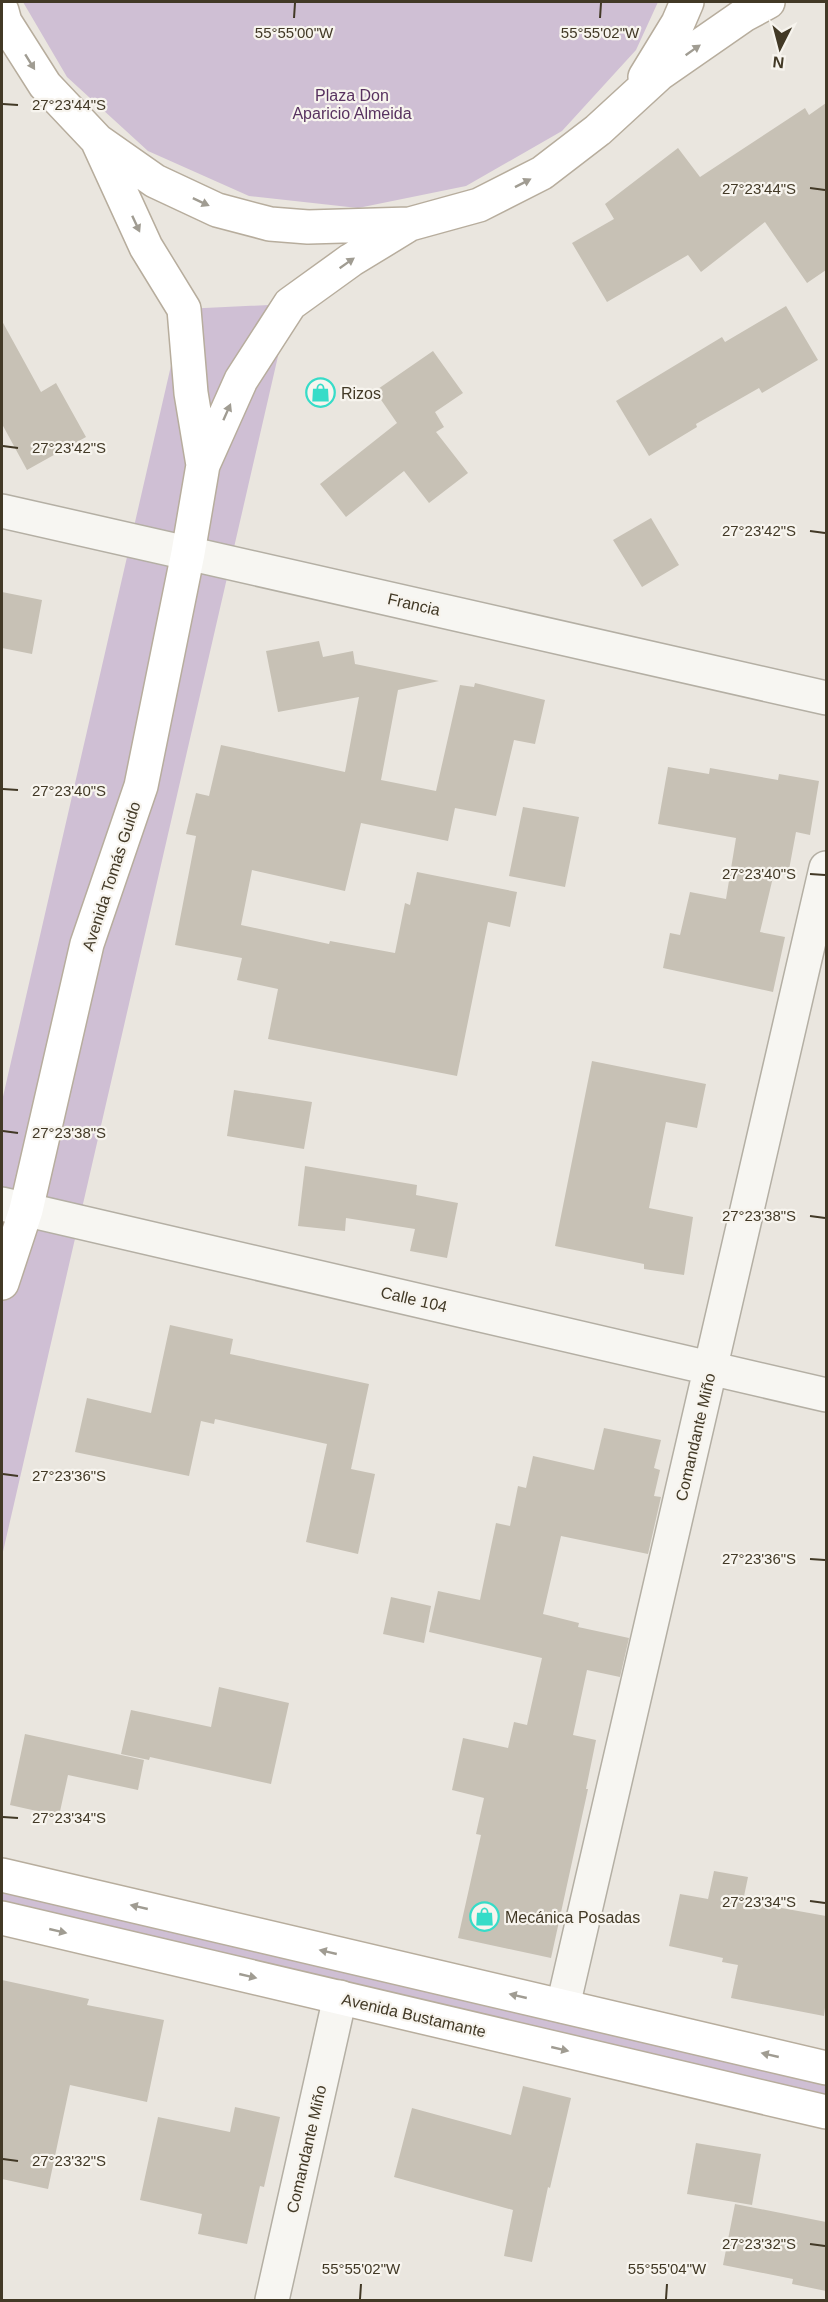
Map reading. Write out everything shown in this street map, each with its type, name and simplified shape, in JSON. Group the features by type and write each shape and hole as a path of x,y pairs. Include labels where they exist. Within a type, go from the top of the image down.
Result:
{"main road":[{"name":"Avenida Tomás Guido","path":"598,130 643,80 678,23 687,2"},
{"name":"Avenida Tomás Guido","path":"2,11 5,21 45,86 97,140 155,181 217,210 270,224 411,224 479,205 542,173 598,130 659,74 744,15 768,2"},
{"name":"Avenida Tomás Guido","path":"97,140 146,247 184,309 191,393 203,465"},
{"name":"Avenida Tomás Guido","path":"2,1283 14,1207 87,944 141,786 188,553 203,465 241,380 290,304 351,260 411,224"},
{"path":"2,1875 826,2068"},
{"name":"Avenida Bustamante","path":"2,1918 826,2112"}],"street":[{"name":"Francia","path":"2,511 826,698"},
{"name":"Comandante Miño","path":"563,2006 826,868"},
{"name":"Calle 104","path":"14,1207 826,1395"},
{"name":"Comandante Miño","path":"272,2301 340,1997"}],"green space":[{"name":"Plaza Don Aparicio Almeida","path":"23,2 658,2 636,50 562,131 466,186 358,208 249,196 148,151 67,77"},
{"path":"290,304 2,1556 2,1101 184,309"},
{"path":"2,1885 826,2079 826,2097 2,1904"}],"building":[{"path":"826,103 826,270 807,283 765,222 701,272 688,255 607,302 572,243 614,219 605,204 678,148 700,177 805,108 809,115"},
{"path":"786,306 818,360 762,393 759,388 696,424 697,427 649,456 616,401 722,337 725,342"},
{"path":"2,321 41,392 56,383 86,437 27,470 2,424"},
{"path":"433,351 463,393 435,412 444,427 436,432 468,473 429,503 404,471 346,517 320,484 397,423 375,391"},
{"path":"651,518 679,565 642,587 613,540"},
{"path":"2,592 42,600 32,654 2,648"},
{"path":"319,641 323,657 353,651 355,664 439,681 398,690 381,780 436,791 460,685 474,687 475,683 545,700 535,744 514,740 496,816 455,808 448,841 361,823 345,891 252,870 241,925 329,944 330,941 395,953 405,903 410,905 417,872 517,892 510,927 488,922 457,1076 268,1039 278,989 237,980 242,958 175,945 196,836 186,834 196,793 209,796 221,745 345,772 359,697 278,712 266,651"},
{"path":"668,767 709,774 710,768 778,780 779,774 819,781 810,835 796,832 788,875 774,873 760,932 785,937 773,992 663,968 670,933 680,935 690,892 726,899 736,838 658,824"},
{"path":"523,807 579,817 565,887 509,876"},
{"path":"592,1061 706,1084 697,1128 666,1122 649,1208 693,1217 684,1275 644,1269 644,1264 555,1246"},
{"path":"234,1090 312,1102 304,1149 227,1136"},
{"path":"305,1166 417,1185 416,1195 458,1203 447,1258 410,1251 415,1229 346,1218 345,1231 298,1226"},
{"path":"170,1325 233,1339 230,1354 369,1384 351,1469 375,1474 358,1554 306,1542 327,1444 215,1419 214,1424 201,1421 189,1476 75,1452 87,1398 151,1413"},
{"path":"604,1428 661,1440 654,1468 660,1470 654,1496 661,1497 648,1554 561,1536 543,1614 579,1623 578,1627 629,1638 620,1677 587,1670 573,1735 596,1740 586,1789 588,1789 551,1958 458,1938 481,1835 476,1834 484,1798 452,1790 463,1738 508,1748 514,1722 527,1725 542,1658 429,1632 438,1591 480,1600 496,1523 510,1526 518,1486 526,1488 533,1456 594,1470"},
{"path":"391,1597 431,1606 424,1643 383,1634"},
{"path":"219,1687 289,1703 271,1784 150,1757 149,1760 121,1754 131,1710 211,1727"},
{"path":"25,1734 144,1760 138,1790 68,1775 59,1816 10,1805"},
{"path":"714,1871 748,1877 743,1901 826,1916 824,2016 731,1998 738,1965 722,1962 723,1958 669,1946 680,1894 708,1899"},
{"path":"2,1980 89,1999 87,2005 164,2020 147,2102 70,2085 48,2189 2,2179"},
{"path":"523,2086 571,2098 532,2262 504,2256 513,2210 394,2177 412,2108 511,2135"},
{"path":"235,2107 280,2117 264,2187 260,2186 247,2244 198,2234 202,2214 140,2200 158,2117 230,2132"},
{"path":"696,2143 761,2154 752,2205 687,2194"},
{"path":"735,2204 826,2222 826,2291 792,2284 793,2279 723,2265"}],"place":[{"name":"Rizos","path":"320,393"},
{"name":"Mecánica Posadas","path":"484,1917"}]}
